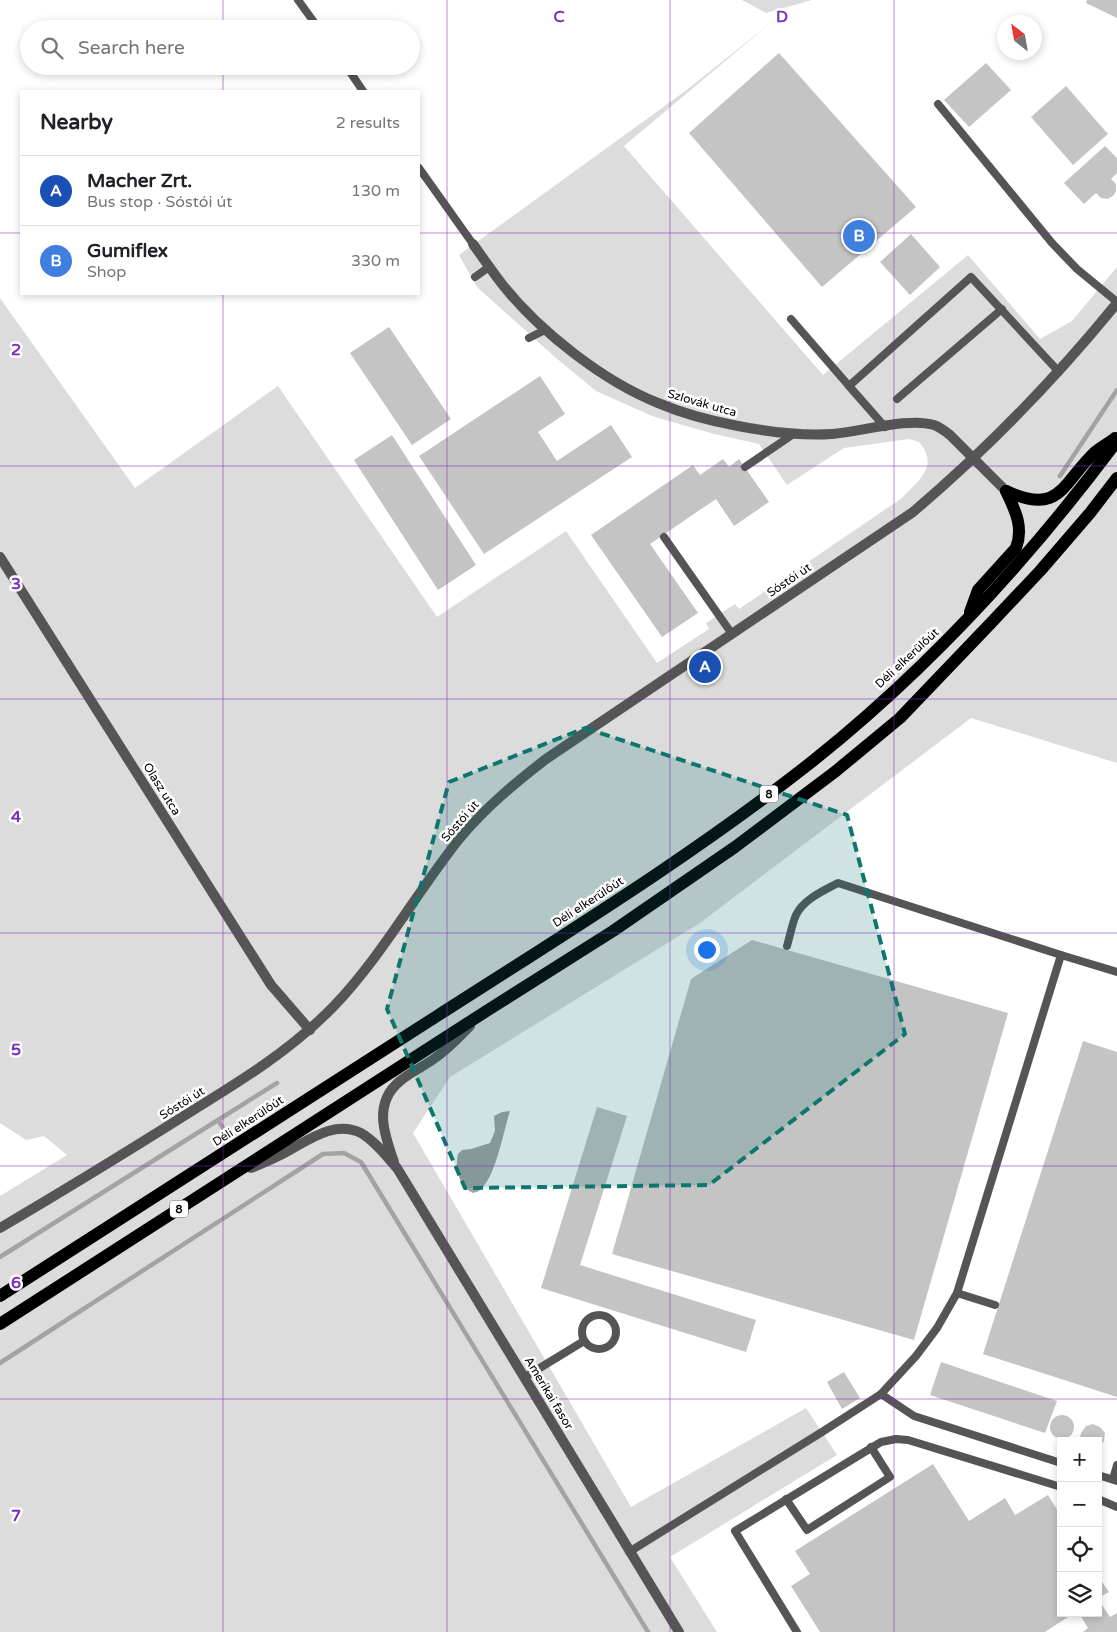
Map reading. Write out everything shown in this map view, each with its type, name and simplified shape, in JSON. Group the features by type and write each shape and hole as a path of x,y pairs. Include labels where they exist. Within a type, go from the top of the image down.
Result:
{"main road":[{"path":"1006,491 1021,498 1034,500 1044,500 1054,496 1062,491 1096,452 1117,437"},
{"name":"Déli elkerülőút","path":"0,1296 602,911 748,810 816,758 918,668 968,618 1036,545 1080,492 1117,441"},
{"name":"8","path":"0,1324 613,931 735,848 836,772 900,718 1040,571 1090,513 1117,478"},
{"path":"968,618 978,590 1016,548 1019,540 1018,518 1006,491"}],"street":[{"name":"Szlovák utca","path":"473,244 503,286 545,330 567,348 636,394 658,404 711,420 795,434 835,434 910,423 937,426 950,435 1006,491"},
{"path":"973,459 1059,372 1117,302"},
{"name":"Sóstói út","path":"0,1228 115,1160 263,1067 310,1030 359,978 460,839 483,812 509,787 546,759 913,512 973,459"},
{"name":"Olasz utca","path":"0,557 271,984 310,1030"},
{"path":"396,1168 385,1137 382,1112 391,1090 400,1080 439,1055 488,1010"},
{"path":"225,1180 314,1136 338,1128 361,1134 375,1143 396,1168"},
{"name":"Amerikai fasor","path":"396,1168 525,1376 629,1552 679,1632"}],"lane":[{"path":"298,0 312,20"},
{"path":"352,75 362,90"},
{"path":"938,104 1052,244 1077,269 1117,302"},
{"path":"420,169 473,244"},
{"path":"475,277 489,267"},
{"path":"849,386 971,277 1059,372"},
{"path":"897,399 1002,309"},
{"path":"791,319 885,427"},
{"path":"529,338 545,330"},
{"path":"745,467 795,434"},
{"path":"664,537 732,634"},
{"path":"787,946 796,915 802,906 811,898 838,883 1117,972"},
{"path":"629,1552 881,1394 916,1356 938,1328 957,1293 1061,955"},
{"path":"957,1293 995,1304"},
{"path":"592,1316 604,1316 613,1322 617,1332 613,1343 608,1347 603,1349 592,1348 584,1340 582,1329 592,1316"},
{"path":"525,1376 584,1340"},
{"path":"881,1394 914,1416 1057,1462"},
{"path":"798,1632 735,1531 871,1447 888,1439 908,1440 1057,1486"},
{"path":"786,1499 807,1530 890,1477 871,1447"},
{"path":"1102,1476 1115,1480 1117,1464"},
{"path":"1102,1501 1117,1507"}],"highlighted area":[{"path":"585,728 847,815 905,1034 709,1185 465,1188 387,1009 449,782"}],"shaded area":[{"path":"742,0 812,0 766,13"},
{"path":"773,21 624,146 823,375 968,255 1040,339 1072,321 1117,267 1117,763 971,718 700,923 450,1077 413,1133 631,1507 806,1408 837,1455 670,1557 717,1632 0,1632 0,1196 67,1155 44,1136 26,1140 0,1123 0,298 135,488 278,386 437,617 566,531 657,663 709,629 706,623 735,604 739,609 902,498 924,473 927,466 925,451 919,442 909,439 844,448 787,485 759,444 714,434 652,416 596,391 477,287 459,255 684,92"},
{"path":"510,1111 492,1172 482,1188 473,1193 461,1182 457,1171 458,1154 462,1150 490,1143 495,1131 494,1116"}],"building":[{"path":"1087,0 1117,0 1117,18 1086,3"},
{"path":"779,53 916,207 822,287 689,133"},
{"path":"986,63 1011,90 969,127 944,100"},
{"path":"1066,86 1108,134 1073,165 1031,117"},
{"path":"1105,146 1117,158 1117,173 1111,179 1116,184 1116,191 1108,199 1101,198 1096,193 1084,204 1064,183"},
{"path":"911,234 940,267 910,295 880,262"},
{"path":"389,327 451,419 412,445 350,353"},
{"path":"540,376 565,414 538,432 557,461 611,425 632,457 484,554 419,456"},
{"path":"392,435 476,565 438,590 354,460"},
{"path":"723,459 729,467 739,459 769,502 734,526 716,499 650,544 698,613 662,637 591,535 693,465 700,475"},
{"path":"752,940 1008,1013 914,1340 612,1254 691,979"},
{"path":"1083,1041 1117,1052 1117,1397 983,1354"},
{"path":"597,1107 627,1116 580,1265 756,1320 746,1352 541,1288"},
{"path":"941,1362 1057,1401 1045,1433 930,1395"},
{"path":"844,1372 860,1398 842,1409 827,1382"},
{"path":"1062,1415 1067,1416 1073,1422 1074,1427 1071,1436 1057,1438 1053,1436 1050,1427 1053,1418"},
{"path":"1093,1424 1100,1427 1105,1433 1102,1443 1102,1437 1080,1437 1086,1426"},
{"path":"933,1464 969,1521 1005,1498 1015,1515 1048,1495 1057,1510 1057,1617 1068,1617 1045,1632 820,1632 791,1586 810,1574 795,1551"},
{"path":"1102,1582 1109,1592 1102,1596"},
{"path":"1102,1605 1110,1617 1117,1613 1117,1632 1083,1632 1088,1628 1081,1617 1102,1617"}],"waterway":[{"path":"1060,476 1117,390"},
{"path":"218,1120 277,1083"},
{"path":"0,1257 218,1120 223,1128"},
{"path":"0,1363 323,1154 344,1153 361,1162 648,1632"}],"place":[{"name":"Gumiflex","path":"859,236"},
{"name":"Macher Zrt.","path":"705,667"}]}
